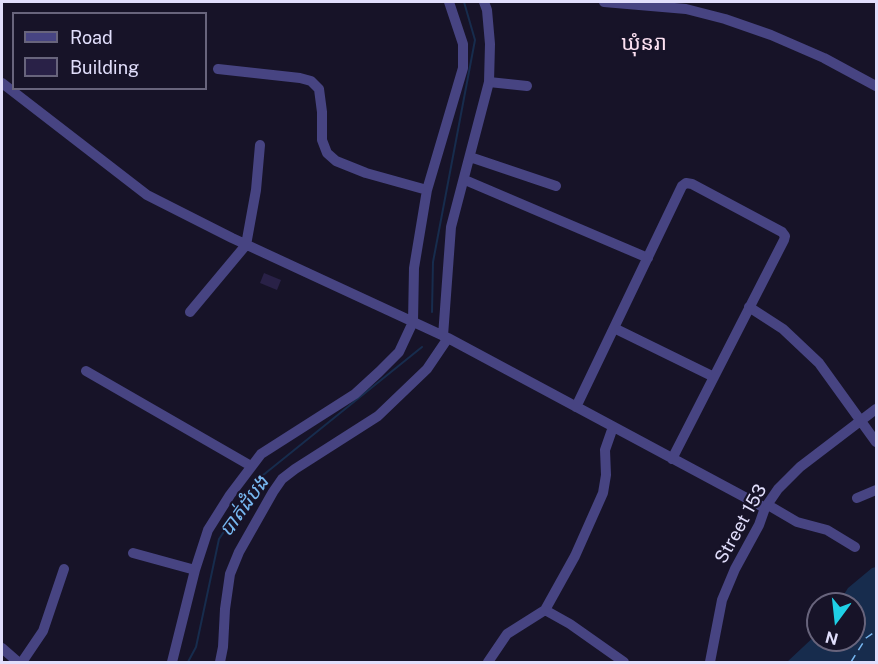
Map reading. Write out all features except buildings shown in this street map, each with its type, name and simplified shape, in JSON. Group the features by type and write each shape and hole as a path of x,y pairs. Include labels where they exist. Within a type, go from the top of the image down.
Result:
{"street":[{"path":"172,663 195,570 208,530 251,466 272,446 326,414 363,387 399,352 413,322 414,268 427,190 463,68 463,44 449,2"},
{"path":"220,663 230,574 239,552 273,492 282,479 295,469 378,416 403,394 427,369 445,337 450,233 489,82 490,44 487,10 484,2"},
{"path":"604,2 686,9 725,19 771,35 824,58 876,86"},
{"path":"218,69 311,81 319,89 322,140 327,153 336,161 366,173 427,190"},
{"path":"489,82 527,86"},
{"path":"2,83 147,195 246,245 445,337 672,459 797,522 827,530 855,547"},
{"path":"190,312 246,245 256,190 260,145"},
{"path":"470,158 556,186"},
{"path":"465,180 648,258"},
{"path":"576,407 682,186 686,183 692,184 782,232 785,236 672,459"},
{"path":"750,307 783,329 819,363 876,442"},
{"path":"614,328 714,377"},
{"path":"86,371 251,466"},
{"name":"Street 153","path":"710,663 722,600 766,506 778,489 800,467 876,409"},
{"path":"488,663 507,634 545,610 575,556 603,493 606,475 605,450 613,427"},
{"path":"857,498 876,490"},
{"path":"133,553 195,570"},
{"path":"2,648 20,663 43,631 64,569"},
{"path":"545,610 570,624 624,663"}],"water":[{"path":"876,567 876,662 787,662 806,644 806,652 866,652 866,592 846,592"}],"waterway":[{"name":"បាត់ដំបង","path":"432,312 433,262 475,40 464,2"},
{"name":"បាត់ដំបង","path":"188,662 196,647 219,539 262,476 422,347"}],"ferry route":[{"path":"851,662 866,638 876,631"}],"district":[{"name":"ឃុំនរា","path":"644,44"}]}
